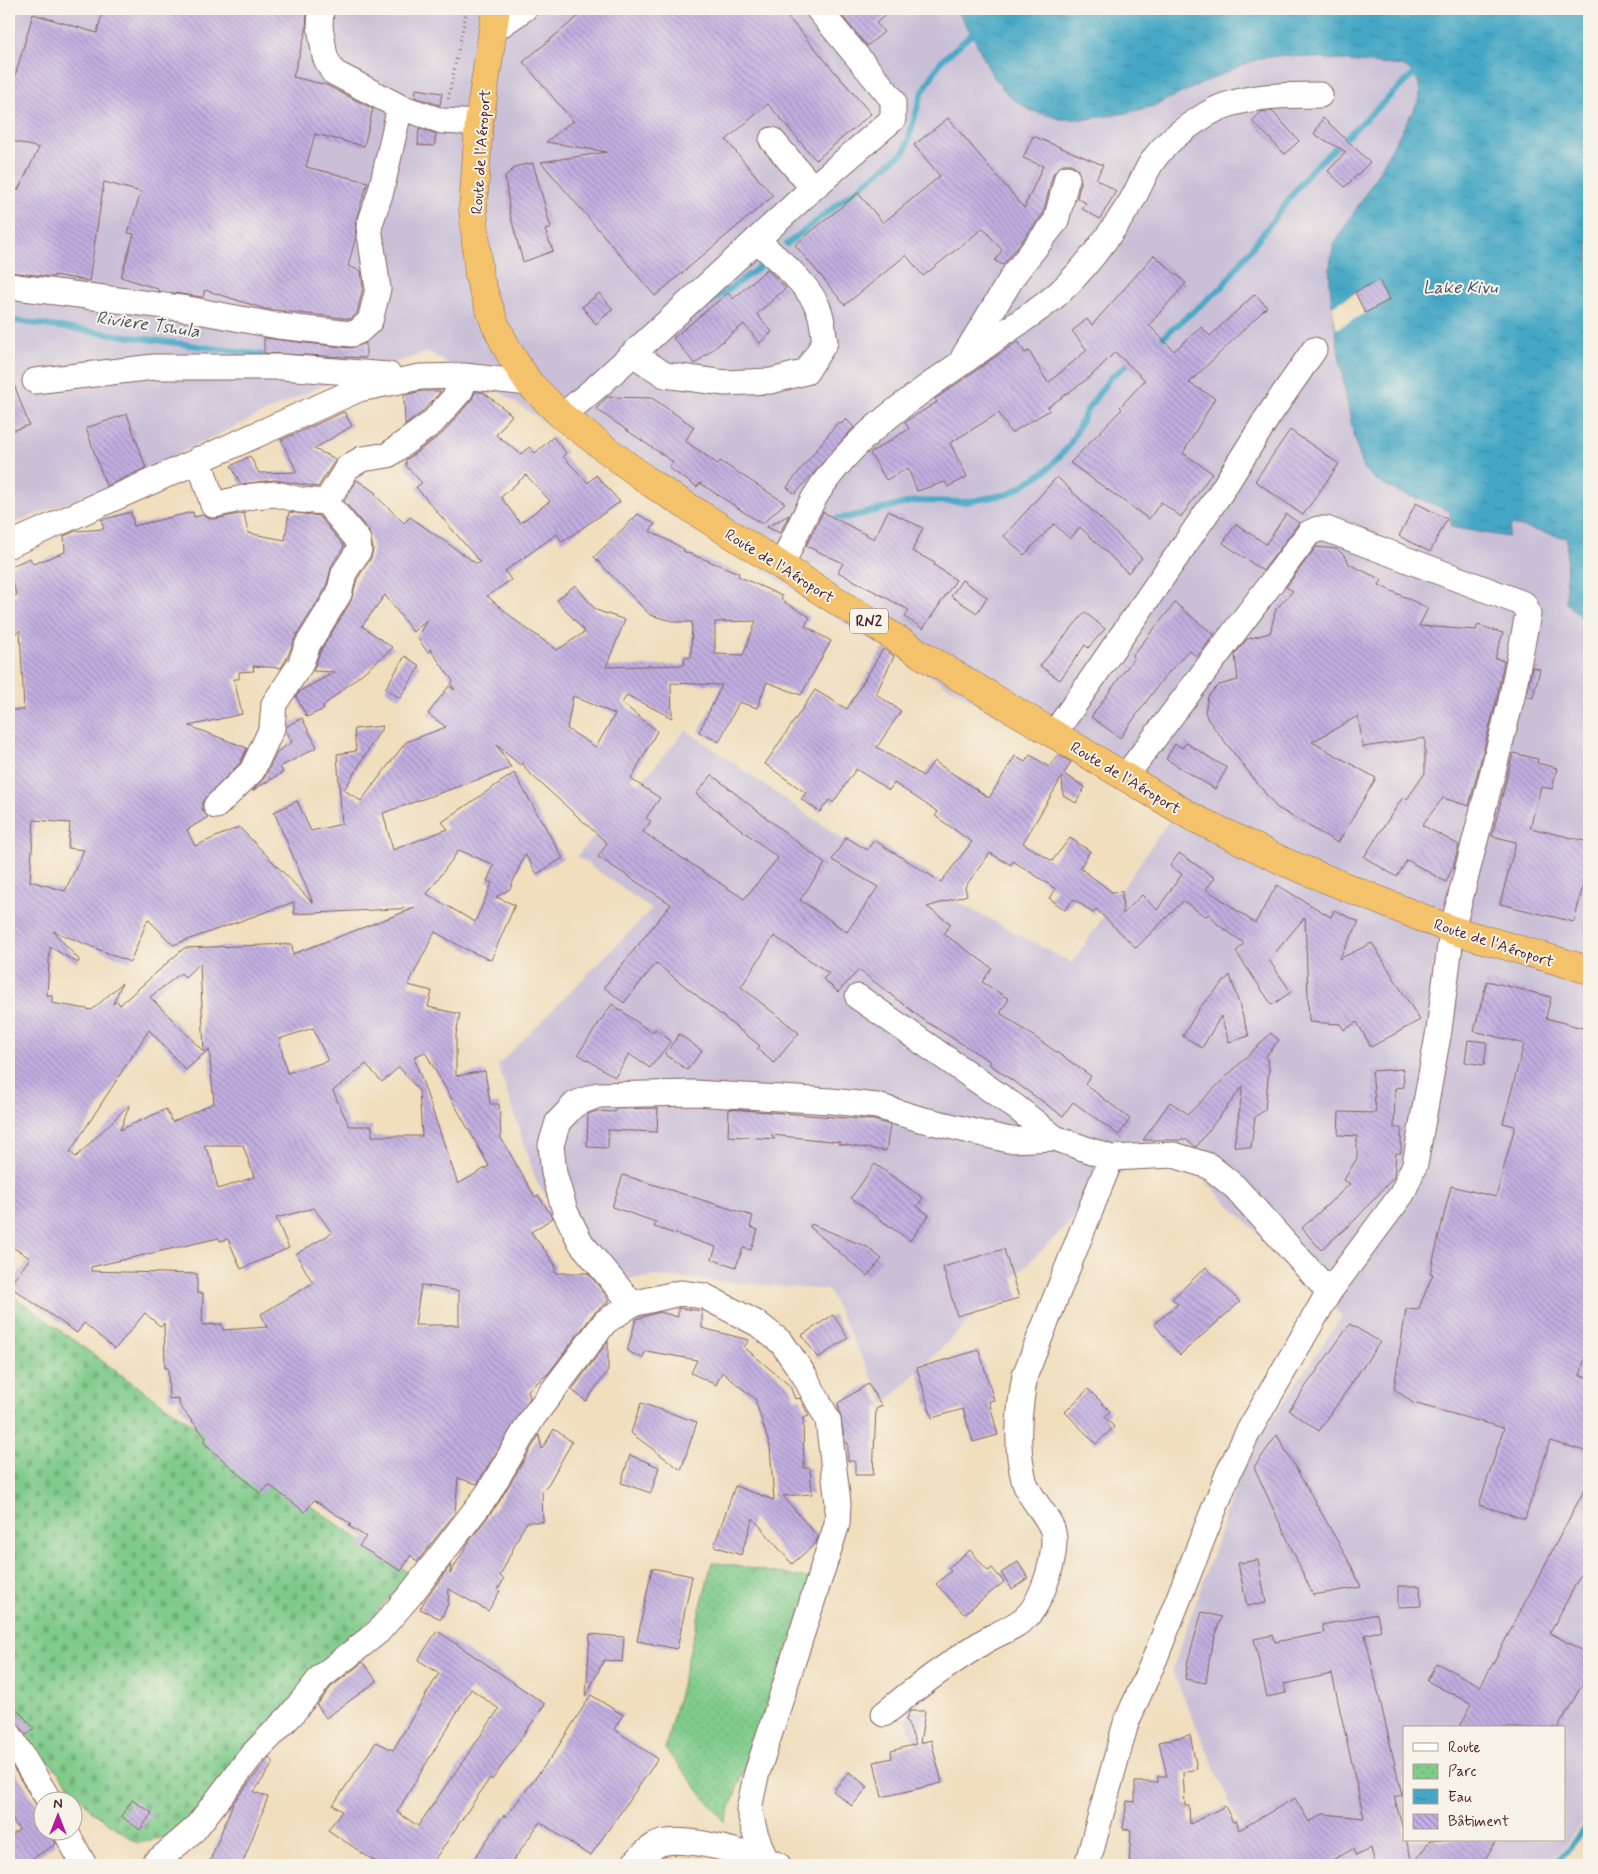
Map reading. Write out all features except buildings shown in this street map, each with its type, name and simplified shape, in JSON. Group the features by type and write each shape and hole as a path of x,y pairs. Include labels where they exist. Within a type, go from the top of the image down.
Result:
{"highway":[{"name":"Route de l'Aéroport","path":"494,20 479,123 474,208 479,277 496,324 509,352 529,383 562,416 652,484 1054,734 1192,817 1287,863 1452,930 1589,970"}],"street":[{"path":"320,9 320,26 325,57 334,72 400,107 442,121 479,123"},
{"path":"494,20 524,9"},
{"path":"562,416 633,354 813,188 893,118 893,100 818,9"},
{"path":"782,566 801,522 817,493 843,460 867,435 1061,291 1092,255 1130,202 1151,163 1174,137 1211,112 1248,100 1280,95 1320,95"},
{"path":"9,286 188,309 278,326 352,334 360,331 370,321 378,289 369,227 381,191 400,107"},
{"path":"772,140 813,188"},
{"path":"959,365 1015,273 1056,221 1067,178"},
{"path":"633,354 665,375 725,383 771,382 806,372 825,342 818,308 799,281 774,255 756,240"},
{"path":"1054,734 1221,492 1267,418 1314,350"},
{"path":"36,382 154,367 282,367 420,377 464,376 529,383"},
{"path":"326,502 348,467 362,459 388,455 432,424 461,390 464,376"},
{"path":"9,545 359,389 420,377"},
{"path":"199,459 213,505 253,496 276,494 300,500 326,502 358,540 360,550 344,573 338,594 308,644 300,665 274,704 272,728 252,771 216,806"},
{"path":"1087,1865 1126,1723 1155,1658 1228,1474 1247,1434 1329,1292 1402,1194 1415,1164 1439,1030 1452,930 1510,701 1528,614 1524,604 1326,529 1309,532 1125,777"},
{"path":"858,998 1017,1108 1055,1138 1111,1158 1174,1155 1209,1166 1235,1187 1329,1292"},
{"path":"632,1304 581,1243 566,1211 554,1173 551,1145 558,1122 575,1104 598,1095 694,1093 831,1101 876,1106 920,1119 1009,1140 1055,1138"},
{"path":"884,1714 919,1684 982,1642 1028,1616 1043,1593 1055,1544 1052,1528 1024,1482 1018,1444 1018,1412 1025,1374 1111,1158"},
{"path":"153,1865 195,1829 251,1756 291,1715 321,1677 378,1632 410,1595 487,1495 533,1417 605,1322 632,1304 680,1293 704,1296 758,1324 782,1343 804,1375 828,1420 837,1495 837,1524 754,1784 749,1809 755,1833 772,1862"},
{"path":"9,1734 44,1792"},
{"path":"71,1842 84,1865"},
{"path":"634,1865 655,1846 669,1842 703,1845 772,1862"}],"path":[{"path":"442,121 467,9"}],"shaded area":[{"path":"9,9 956,9 972,34 1030,110 1061,119 1087,119 1126,113 1153,106 1249,62 1284,55 1403,66 1415,73 1419,85 1420,98 1373,182 1334,244 1331,256 1330,281 1336,329 1346,393 1360,459 1403,493 1450,511 1449,523 1451,527 1507,537 1510,527 1513,525 1567,538 1566,593 1568,607 1589,624 1589,1813 1550,1865 1257,1865 1172,1671 1246,1457 1342,1316 1182,1158 1125,1169 885,1403 828,1290 658,1276 610,1281 537,1183 498,1065 652,909 577,856 686,730 854,847 1072,963 1169,820 846,625 498,391 428,352 323,385 97,492 9,524"}],"green space":[{"path":"9,1293 131,1382 410,1574 182,1833 137,1843 92,1811 82,1800 82,1792 75,1792 9,1716"},
{"path":"712,1562 812,1579 725,1822 665,1749"}],"water":[{"name":"Lake Kivu","path":"956,9 1589,9 1589,624 1566,603 1567,538 1513,525 1510,527 1508,537 1451,527 1450,511 1385,486 1367,472 1361,461 1349,413 1338,350 1331,297 1330,263 1334,244 1373,182 1420,98 1418,82 1412,72 1403,66 1284,55 1249,62 1153,106 1126,113 1087,119 1061,119 1030,110 1009,96 992,75 972,34"}],"pier":[{"path":"1379,280 1389,300 1336,329 1332,306"}],"waterway":[{"path":"787,244 905,151 921,95 941,61 972,34"},
{"path":"1156,343 1222,287 1311,170 1415,73"},
{"path":"687,319 761,266"},
{"name":"Riviere Tshula","path":"9,320 262,355"},
{"path":"838,518 915,501 965,502 1009,494 1047,470 1069,446 1087,410 1110,378 1134,359"},
{"path":"1555,1865 1589,1822"}]}
